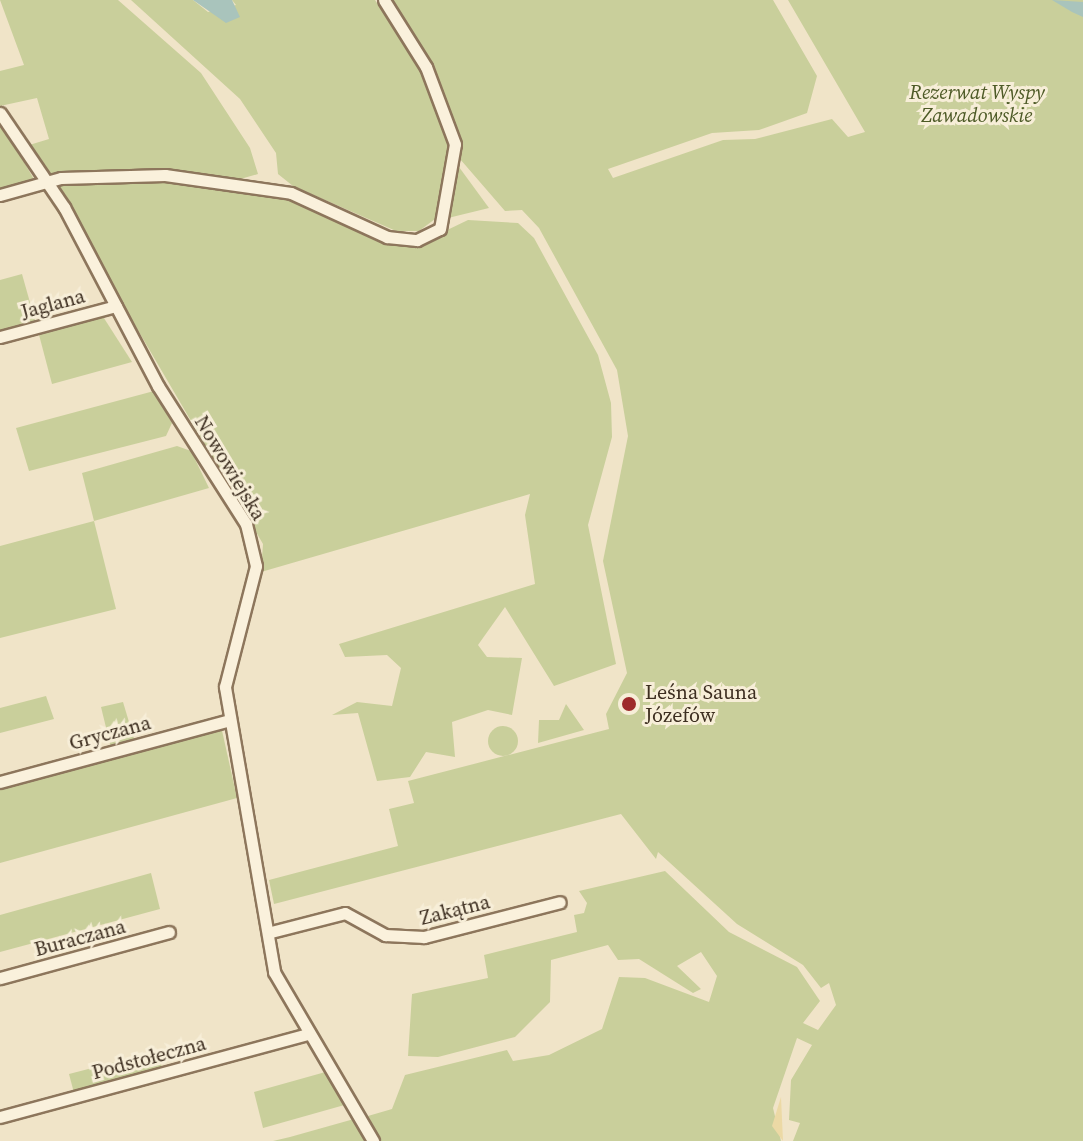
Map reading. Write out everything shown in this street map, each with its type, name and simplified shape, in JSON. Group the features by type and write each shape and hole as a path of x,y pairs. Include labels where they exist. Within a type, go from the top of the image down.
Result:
{"street":[{"path":"0,195 89,174 165,175 291,193 387,237 417,240 443,224 455,144 426,67 384,0"},
{"name":"Nowowiejska","path":"0,113 45,183 254,548 250,593 224,673 230,720 271,932 274,972 373,1141"},
{"name":"Jaglana","path":"0,337 116,306"},
{"name":"Gryczana","path":"0,782 230,720"},
{"name":"Zakątna","path":"271,932 345,913 385,935 424,937 560,902"},
{"name":"Buraczana","path":"0,978 169,932"},
{"name":"Podstołeczna","path":"0,1117 308,1034"}],"green space":[{"path":"0,0 118,0 201,73 250,148 258,174 237,180 46,176 26,146 49,139 37,98 0,106 0,71 24,65"},
{"path":"131,0 193,0 208,12 236,5 232,0 375,0 421,69 453,149 439,216 419,231 396,231 293,186 278,174 276,153 240,99"},
{"name":"Rezerwat Wyspy Zawadowskie","path":"392,0 773,0 817,76 807,113 759,130 712,133 608,169 613,178 723,140 755,139 832,119 848,137 865,132 788,0 1083,0 1083,1141 793,1141 800,1123 789,1120 791,1080 812,1045 797,1038 773,1108 781,1141 381,1141 368,1116 392,1109 405,1075 507,1050 513,1061 549,1055 602,1029 619,977 645,978 709,1002 717,976 701,952 677,966 701,989 693,993 639,959 618,960 608,945 551,960 550,1002 515,1037 438,1057 408,1056 412,994 488,978 484,955 577,932 574,915 584,913 587,903 579,891 665,871 729,932 797,967 820,1001 803,1023 818,1030 836,1005 829,983 821,988 803,965 737,924 658,852 656,859 621,814 274,904 269,880 398,846 389,809 414,803 408,781 609,729 606,714 627,673 603,561 628,436 617,370 539,228 522,210 505,211 460,159 432,65"},
{"path":"0,121 35,181 0,191"},
{"path":"459,167 489,208 448,218 456,180"},
{"path":"72,179 169,180 300,200 376,241 414,246 468,220 518,223 534,238 598,355 611,403 612,437 588,525 616,664 554,686 505,607 478,645 487,657 522,658 512,715 488,710 452,722 455,757 426,752 410,777 377,781 358,713 332,715 357,702 392,706 401,668 387,655 345,657 339,644 535,584 525,515 530,494 261,572 263,544 53,185"},
{"path":"22,274 36,324 0,334 0,280"},
{"path":"102,315 132,362 52,384 38,331"},
{"path":"154,391 172,423 166,436 29,471 16,428"},
{"path":"177,446 191,451 209,488 94,521 82,473"},
{"path":"94,521 116,609 0,638 0,546"},
{"path":"46,696 54,719 0,733 0,708"},
{"path":"123,702 135,742 111,748 101,707"},
{"path":"566,704 584,730 538,743 539,720 559,720"},
{"path":"221,726 237,798 0,863 0,786"},
{"path":"503,726 514,730 518,741 514,752 503,756 492,752 488,741 492,730"},
{"path":"151,873 160,909 0,952 0,915"},
{"path":"158,1051 162,1068 74,1093 69,1074"},
{"path":"329,1071 348,1104 263,1128 254,1092"},
{"path":"354,1119 365,1141 273,1141 290,1137"}],"sand":[{"path":"781,1097 783,1141 772,1126"}],"water":[{"path":"193,0 232,0 240,17 226,23"},
{"path":"1052,0 1083,2 1083,17 1072,12"}],"place":[{"name":"Leśna Sauna Józefów","path":"629,704"}]}
